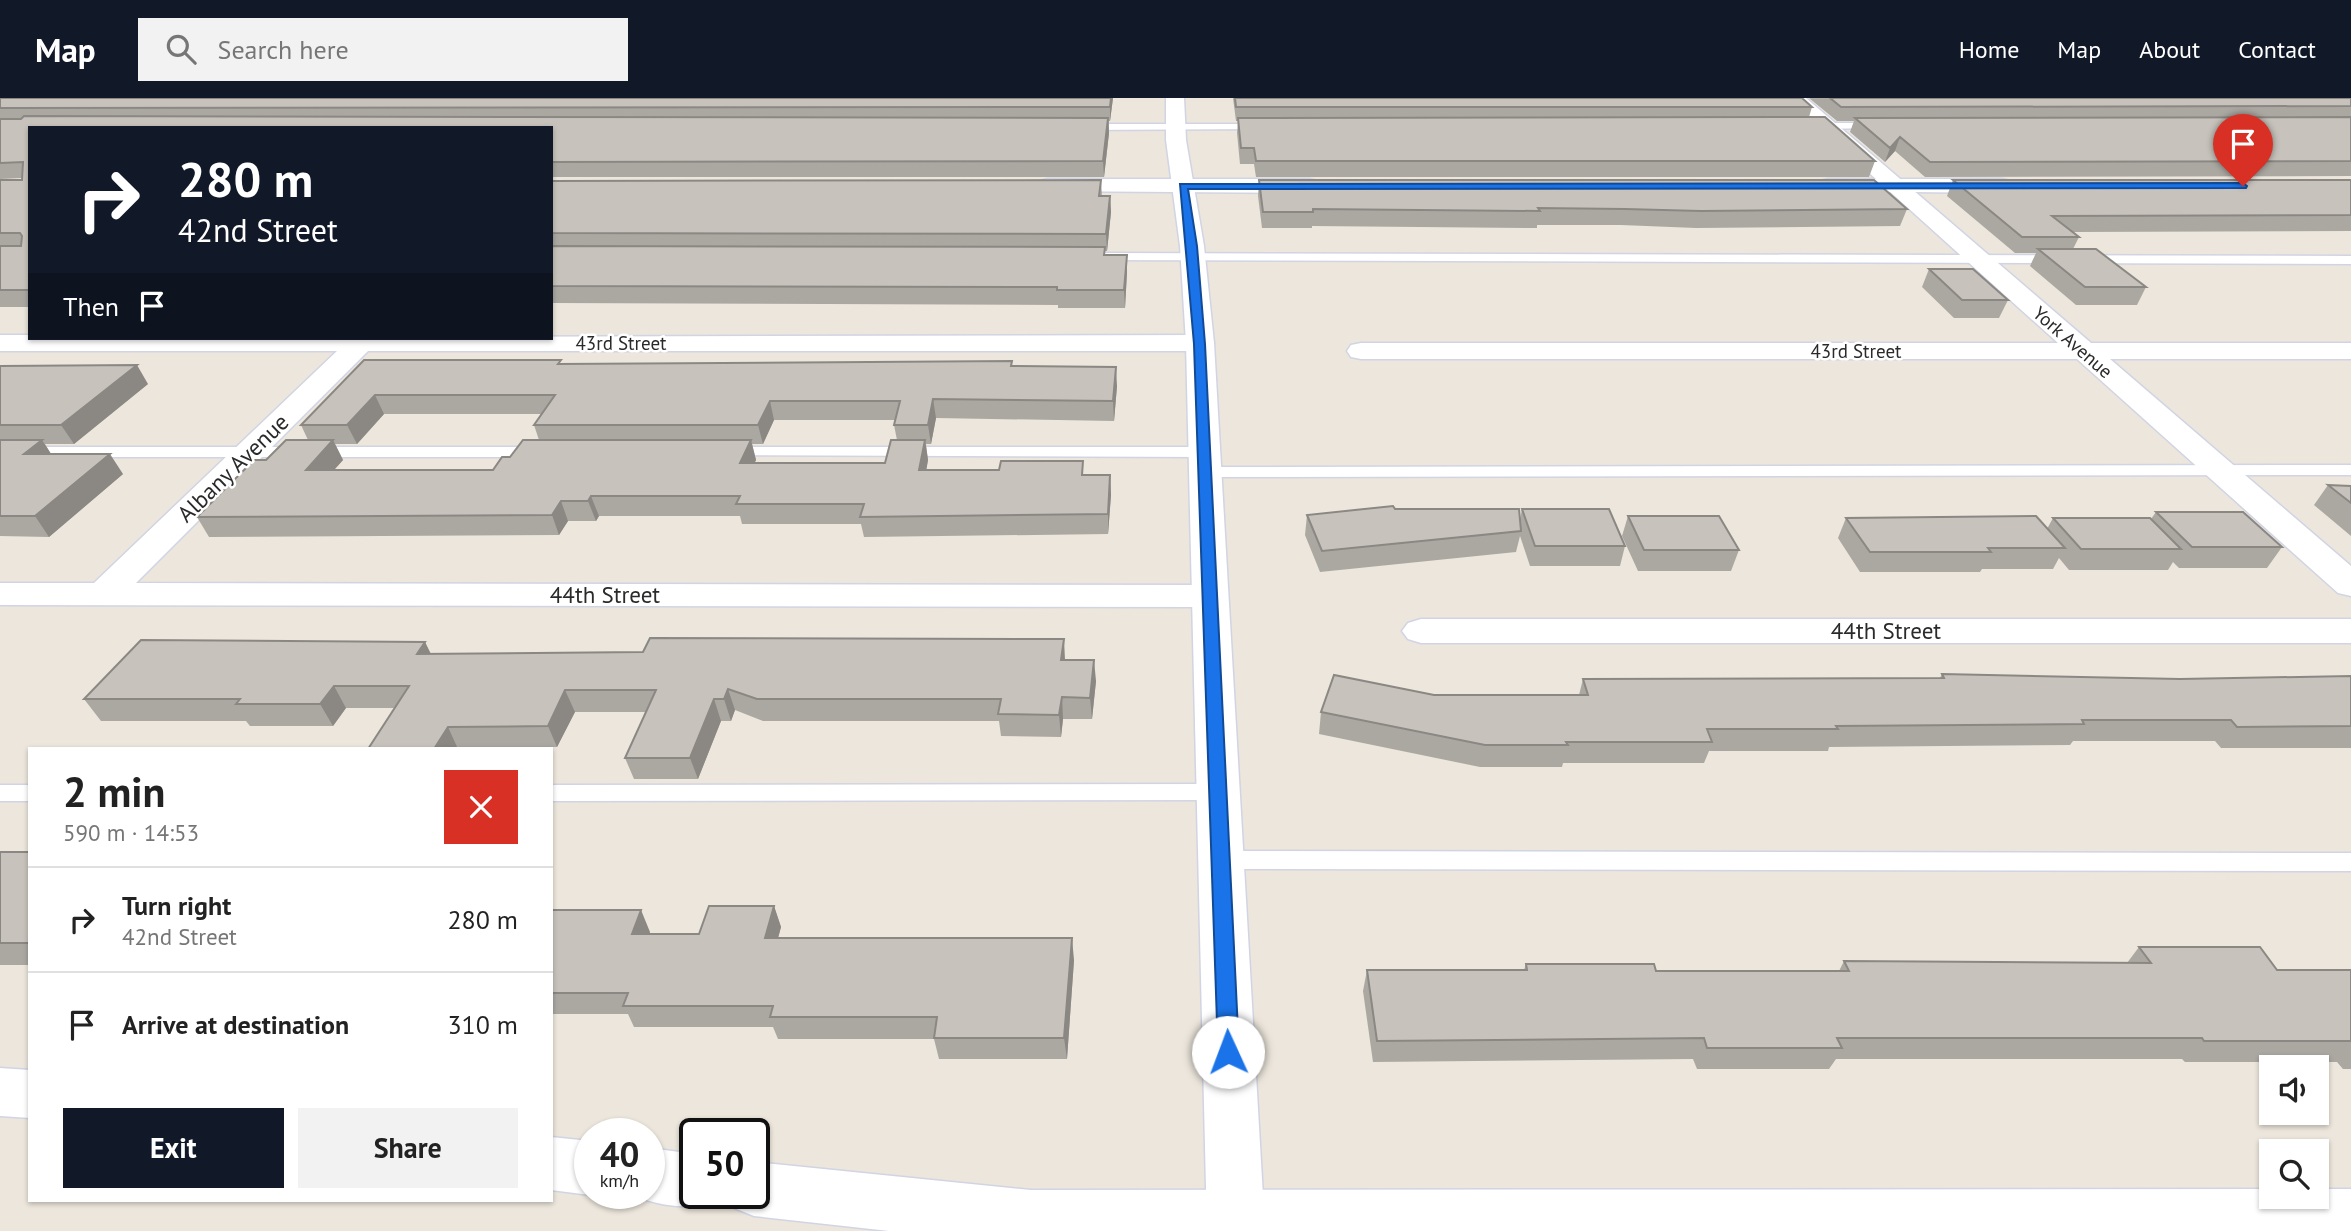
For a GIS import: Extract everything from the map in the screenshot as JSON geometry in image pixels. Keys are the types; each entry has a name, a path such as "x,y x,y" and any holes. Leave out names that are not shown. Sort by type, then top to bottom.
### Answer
{"street":[{"name":"York Avenue","path":"1795,98 2351,585"},
{"path":"1175,112 1193,257 1200,344 1236,1224"},
{"path":"1021,187 1337,186"},
{"path":"1813,186 2030,186"},
{"name":"43rd Street","path":"0,343 1200,344"},
{"name":"Albany Avenue","path":"104,594 361,343"},
{"name":"43rd Street","path":"1361,351 2351,351"},
{"name":"44th Street","path":"0,594 1209,596"},
{"name":"44th Street","path":"1421,631 2351,631"},
{"path":"0,1092 28,1094"},
{"path":"553,1163 574,1166"},
{"path":"770,1191 1031,1218 1236,1224 2351,1217"}],"lane":[{"path":"1075,127 1175,112 1267,127"},
{"path":"1796,126 1885,126"},
{"path":"1095,257 2351,260"},
{"path":"0,452 554,452"},
{"path":"719,452 1204,462 2351,470"},
{"path":"553,793 1218,792"},
{"path":"0,793 28,793"},
{"path":"1221,860 2351,862"}],"building":[{"path":"0,98 1111,98 1110,107 0,108"},
{"path":"1235,98 1802,98 1812,107 1236,107"},
{"path":"1830,98 2351,98 2351,106 1841,107"},
{"path":"24,116 1108,118 1103,161 553,162 553,126 28,126 28,290 0,290 0,246 21,246 22,236 20,233 0,233 0,180 22,180 23,162 0,163 0,119 21,119"},
{"path":"1825,117 1875,161 1256,161 1254,148 1241,148 1238,118"},
{"path":"2351,117 2351,161 1930,162 1900,137 1890,148 1855,118"},
{"path":"1101,180 1099,196 1110,196 1106,234 553,233 553,181"},
{"path":"1259,180 1874,180 1907,209 1313,209 1313,212 1263,212"},
{"path":"1953,180 2351,180 2351,215 2052,216 2079,237 2022,237"},
{"path":"553,246 1105,247 1104,255 1127,255 1124,290 1057,290 1057,287 553,286"},
{"path":"2038,249 2096,249 2146,287 2085,287"},
{"path":"1929,269 1973,269 2008,300 1962,300"},
{"path":"364,360 561,360 558,364 1012,361 1011,366 1116,367 1113,401 933,399 928,425 894,425 900,401 770,401 758,425 534,425 555,395 375,395 347,425 301,425"},
{"path":"137,365 61,425 0,425 0,366"},
{"path":"0,440 42,440 24,454 110,454 35,516 0,516"},
{"path":"286,440 333,440 306,470 493,470 502,457 510,457 523,440 751,440 740,463 885,463 891,440 925,440 919,470 999,470 1001,461 1083,461 1082,475 1110,475 1108,514 860,517 864,504 736,504 740,496 591,496 588,501 561,501 552,515 197,517 254,460 266,460"},
{"path":"2328,485 2351,486 2351,503"},
{"path":"1393,506 1395,509 1519,509 1521,531 1322,551 1307,515"},
{"path":"1522,509 1609,509 1625,546 1535,546"},
{"path":"2156,512 2243,512 2282,547 2192,547"},
{"path":"1628,516 1719,516 1739,550 1644,550"},
{"path":"2036,516 2065,548 1988,548 1991,552 1870,552 1846,518"},
{"path":"2053,518 2150,518 2181,549 2081,549"},
{"path":"650,638 1064,639 1061,660 1094,660 1090,698 1062,697 1059,715 998,714 1001,699 757,699 728,689 724,699 714,699 690,758 625,758 656,690 565,690 548,726 448,727 435,747 369,747 409,686 334,686 320,704 236,704 240,699 84,699 141,640 425,642 417,654 643,652"},
{"path":"1942,674 2180,679 2351,676 2351,726 2237,727 2231,720 2082,720 2084,724 1707,729 1712,742 1485,745 1321,712 1334,675 1434,695 1588,695 1583,679 1944,678"},
{"path":"0,852 28,852 28,943 0,943"},
{"path":"709,906 774,906 765,938 1072,938 1064,1038 934,1038 937,1017 770,1017 773,1006 623,1006 628,993 553,993 553,910 641,910 632,934 699,934"},
{"path":"2139,947 2260,947 2277,970 2351,970 2351,1041 2204,1041 2202,1038 1837,1038 1842,1048 1707,1048 1704,1038 1377,1041 1367,970 1527,970 1526,964 1654,964 1656,971 1849,971 1844,961 2151,963"}],"route":[{"path":"1228,1052 1200,344 1192,246 1183,186 2243,186"}]}
